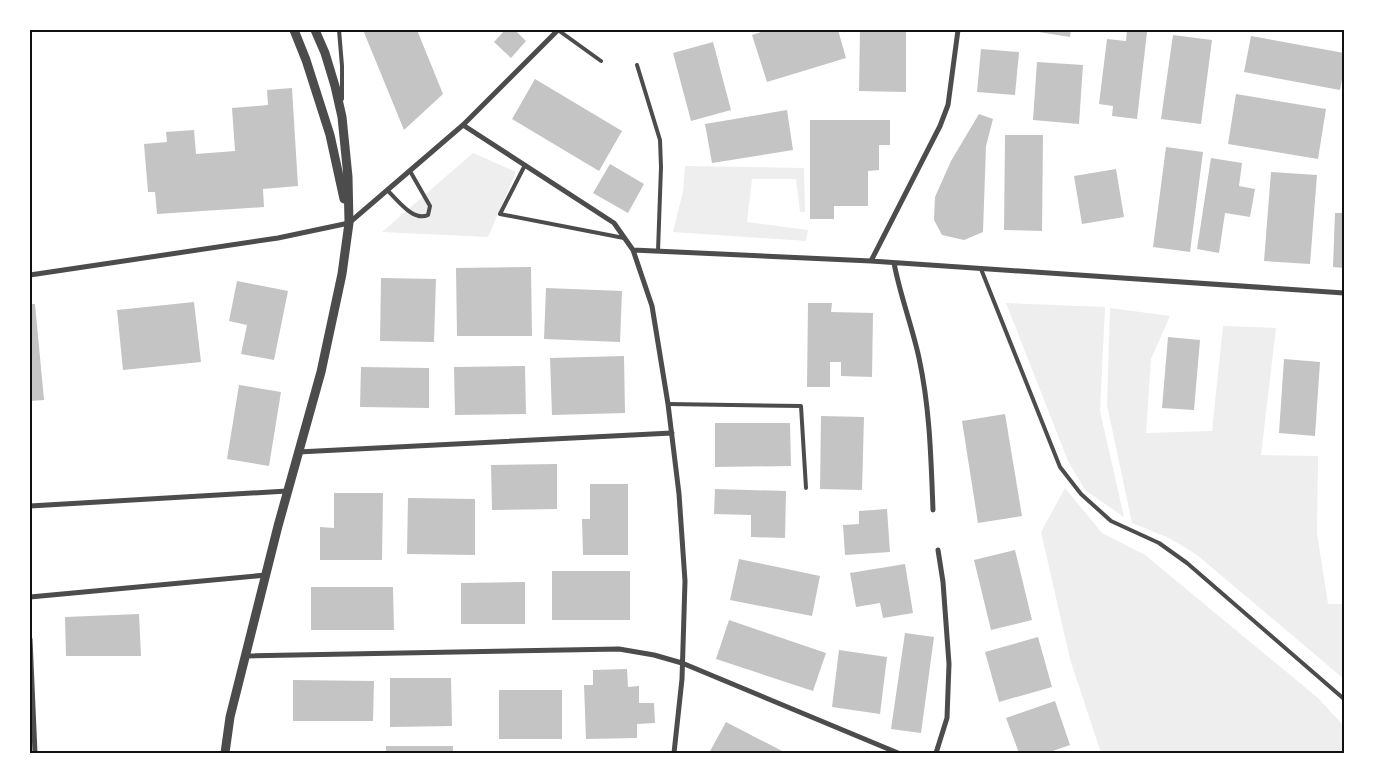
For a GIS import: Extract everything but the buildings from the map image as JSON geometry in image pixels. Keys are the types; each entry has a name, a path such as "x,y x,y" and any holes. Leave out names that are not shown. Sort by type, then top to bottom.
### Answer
{"street":[{"path":"294,30 306,60 330,135 349,223"},
{"path":"225,753 230,717 287,492 321,372 342,274 349,223 348,177 342,117 325,53 315,30"},
{"path":"30,275 278,238 349,223 464,125 558,30"},
{"path":"871,261 940,126 948,105 958,30"},
{"path":"464,125 614,223 633,250 652,306 672,432 679,494 685,581 682,663 674,753"},
{"path":"633,250 871,261 1344,293"},
{"path":"894,263 898,286 911,323 926,398 931,448 933,510"},
{"path":"298,452 672,432"},
{"path":"30,506 287,492"},
{"path":"936,753 947,718 949,664 943,582 938,550"},
{"path":"30,597 266,575"},
{"path":"30,639 35,753"},
{"path":"246,656 619,649 654,655 682,663 898,753"}],"lane":[{"path":"339,30 342,66 342,117"},
{"path":"558,30 601,61"},
{"path":"637,65 660,140 658,251"},
{"path":"525,165 500,214 625,238"},
{"path":"387,190 414,215 422,218 428,215 430,206 410,170"},
{"path":"981,269 1060,467 1081,494 1110,521 1159,543 1187,563 1344,699"},
{"path":"668,404 801,406 806,488"}],"shaded area":[{"path":"473,153 516,172 488,237 382,232"},
{"path":"685,166 804,168 805,212 800,212 796,179 752,179 747,222 808,230 806,241 673,232 683,191"},
{"path":"1006,303 1105,307 1100,411 1124,517 1085,490 1068,461"},
{"path":"1110,308 1170,316 1151,359 1146,433 1212,431 1223,326 1276,328 1261,455 1318,456 1317,533 1328,604 1344,604 1344,679 1197,555 1169,538 1132,523 1107,405"},
{"path":"1065,488 1102,533 1145,555 1318,698 1344,726 1344,753 1101,753 1070,659 1041,532"}]}
